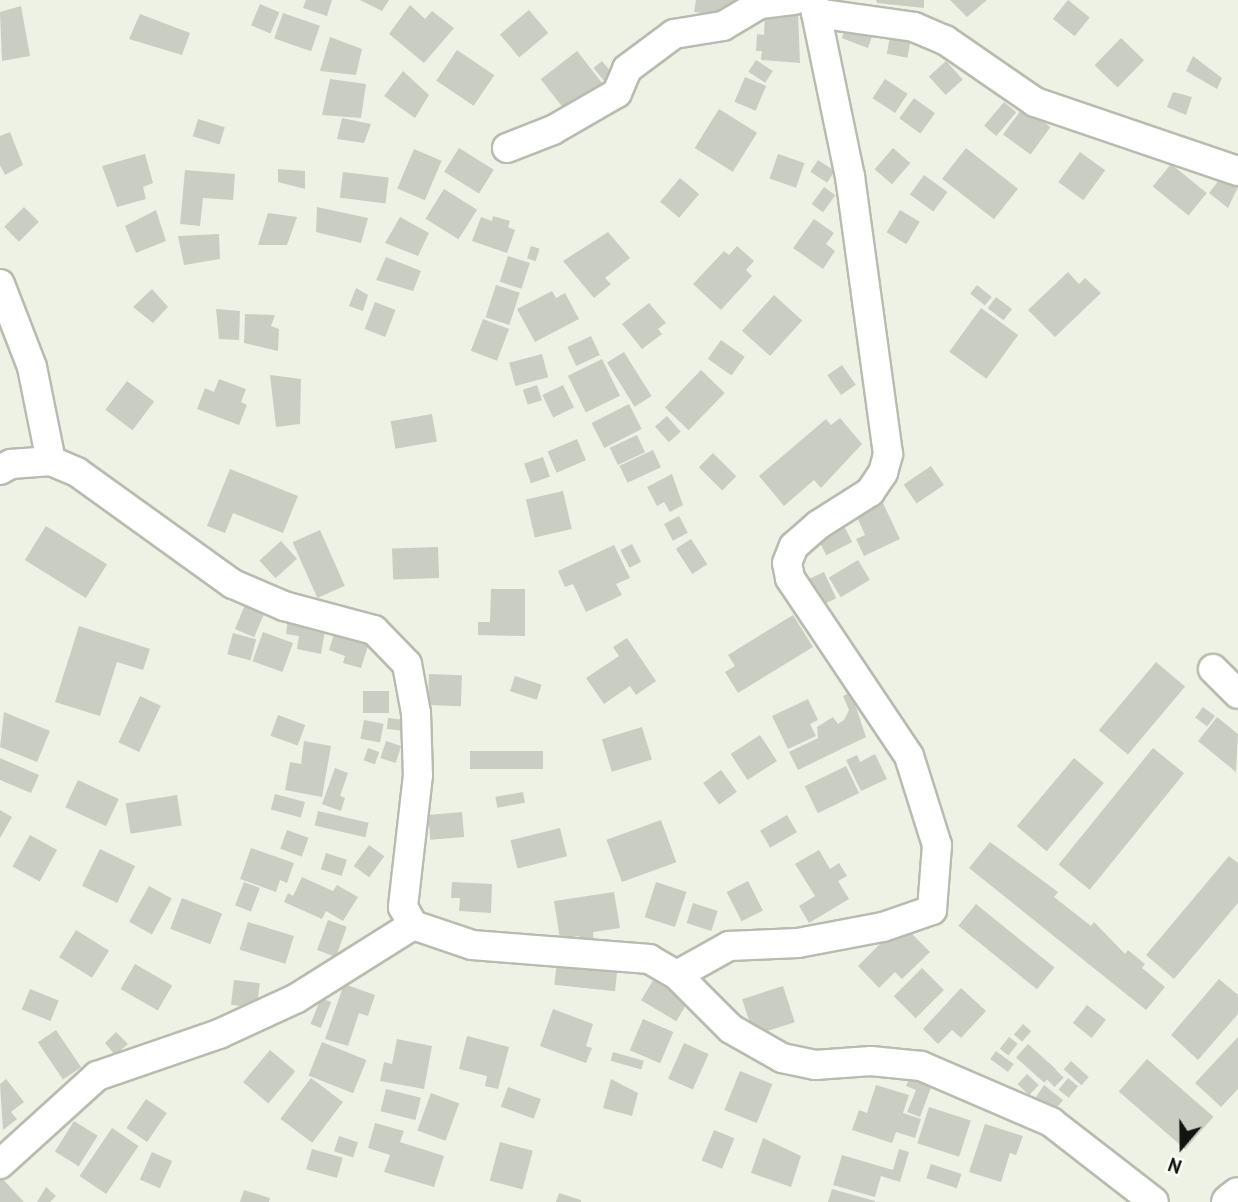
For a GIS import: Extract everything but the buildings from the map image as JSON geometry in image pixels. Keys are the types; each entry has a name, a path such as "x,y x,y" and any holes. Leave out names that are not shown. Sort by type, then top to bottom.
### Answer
{"main road":[{"path":"1229,1202 1238,1195"}],"street":[{"path":"507,148 553,130 617,93 627,69 674,34 723,26 760,4 808,4 914,27 957,47 1035,102 1238,171"},
{"path":"677,975 729,946 798,943 883,928 932,910 937,845 909,756 790,578 787,563 794,546 818,525 870,492 883,473 888,454 850,177 808,4"},
{"path":"0,284 32,367 51,461"},
{"path":"0,470 11,464 51,461 77,472 233,584 284,606 374,630 407,664 416,713 418,775 403,907 413,925 472,945 649,959 677,975 731,1029 782,1058 815,1065 871,1061 921,1066 1051,1122 1154,1202"},
{"path":"1213,669 1238,694"},
{"path":"0,1164 97,1076 219,1034 297,998 413,925"}]}
